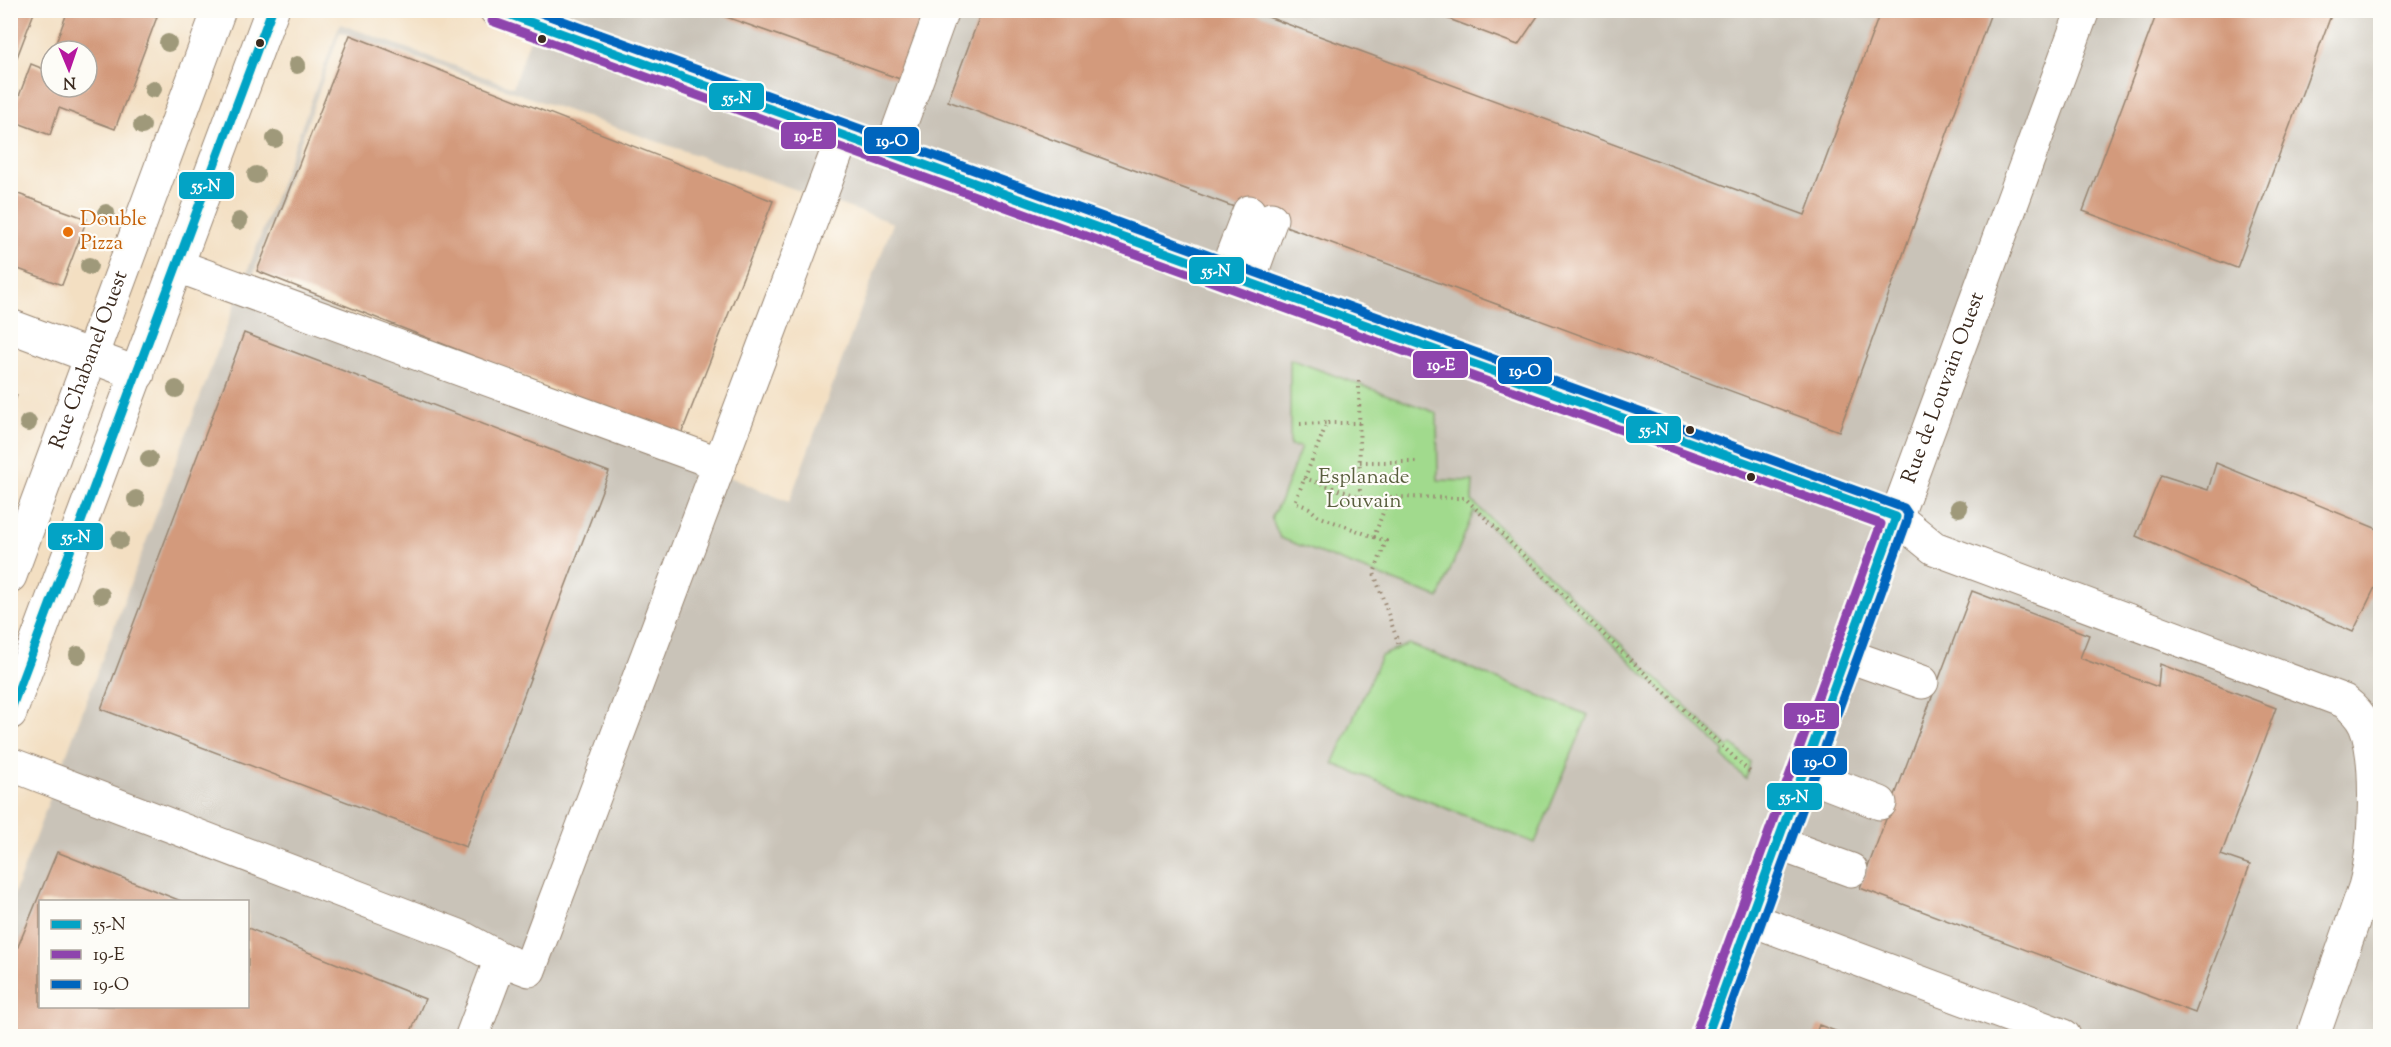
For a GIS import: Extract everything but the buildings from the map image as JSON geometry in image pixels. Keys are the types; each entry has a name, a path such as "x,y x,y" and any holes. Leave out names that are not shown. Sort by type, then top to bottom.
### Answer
{"street":[{"name":"Rue Chabanel Ouest","path":"10,576 219,10"},
{"path":"10,713 272,10"},
{"path":"496,10 1896,517 1934,548 2344,701 2360,716 2370,738 2374,763 2372,858 2365,887 2315,1030"},
{"path":"890,153 942,10"},
{"name":"Rue de Louvain Ouest","path":"1707,1036 2084,10"},
{"path":"10,764 459,936 501,959 529,970 843,136"},
{"path":"1236,278 1260,215"},
{"path":"178,266 720,464"},
{"path":"10,326 138,374"},
{"path":"1846,655 1922,682"},
{"path":"1802,773 1880,803"},
{"path":"1777,843 1851,870"},
{"path":"1750,920 2064,1036"},
{"path":"472,1036 501,959"}],"path":[{"path":"1359,381 1360,497"},
{"path":"1326,423 1295,502 1309,508 1318,516 1386,541 1374,573 1400,648"},
{"path":"1300,424 1360,423"},
{"path":"1360,462 1417,462"},
{"path":"1305,478 1385,507"},
{"path":"1374,537 1389,497 1465,498 1605,636 1751,773"}],"shaded area":[{"path":"540,10 2380,11 2380,1036 11,1036 10,905 340,24 513,87","holes":["340,32 893,223 789,502 253,276"]}],"green space":[{"name":"Esplanade Louvain","path":"1290,359 1437,413 1438,480 1473,481 1472,501 1728,747 1732,744 1750,762 1746,779 1722,756 1725,752 1474,511 1439,598 1280,538 1271,517 1281,500 1301,447 1290,446"},
{"path":"1409,644 1588,715 1535,843 1333,764 1381,656"}],"transit line":[{"name":"55-N","path":"10,712 272,10"},
{"name":"55-N","path":"497,10 1896,517 1707,1036"},
{"name":"19-O","path":"533,10 1904,508 1908,514 1907,521 1720,1036"},
{"name":"19-E","path":"492,21 1881,524 1696,1032"}],"place":[{"name":"Double Pizza","path":"68,232"}]}
